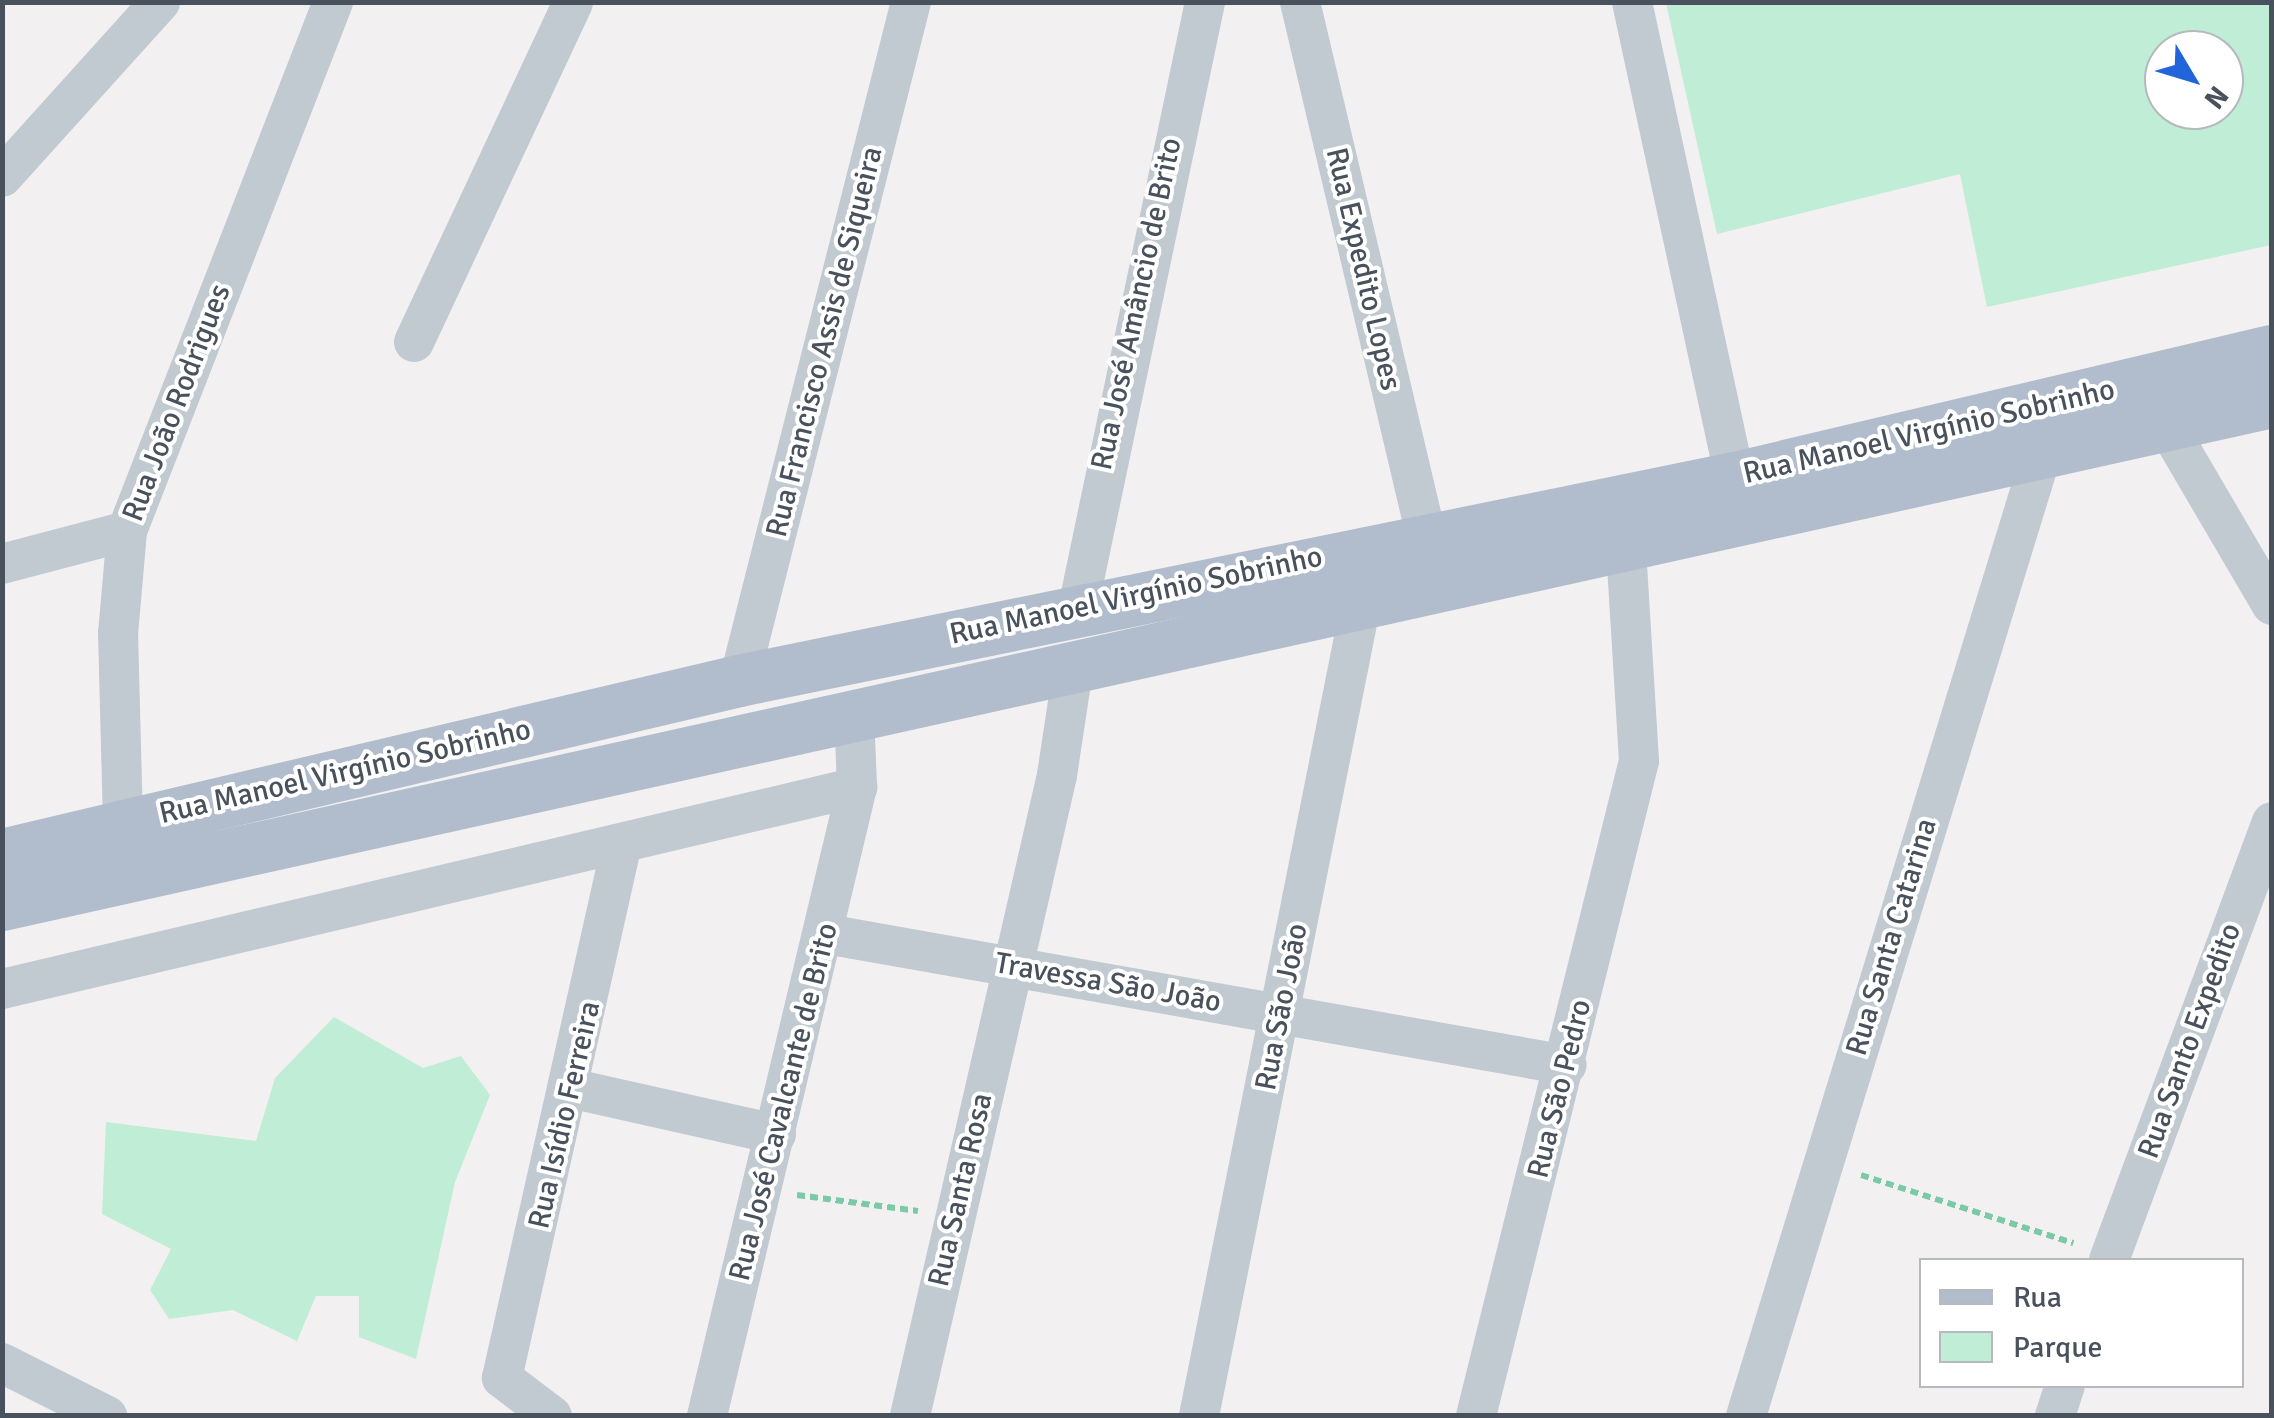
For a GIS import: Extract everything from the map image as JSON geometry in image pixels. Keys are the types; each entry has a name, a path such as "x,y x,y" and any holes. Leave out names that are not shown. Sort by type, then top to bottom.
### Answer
{"main road":[{"name":"Rua Manoel Virgínio Sobrinho","path":"2,855 124,823 739,681 1426,536 1735,478 2272,351"},
{"name":"Rua Manoel Virgínio Sobrinho","path":"2,905 1362,598 1626,552 2040,460 2272,402"}],"street":[{"path":"2,178 160,2"},
{"name":"Rua João Rodrigues","path":"124,823 118,634 127,531 333,2"},
{"path":"414,342 574,2"},
{"name":"Rua Francisco Assis de Siqueira","path":"739,681 911,2"},
{"name":"Rua José Amâncio de Brito","path":"1078,608 1205,2"},
{"name":"Rua Expedito Lopes","path":"1300,2 1426,536"},
{"path":"1632,2 1735,478"},
{"path":"2168,428 2272,605"},
{"name":"Rua Santa Catarina","path":"1746,1416 2040,460"},
{"path":"2,564 127,531"},
{"name":"Rua São Pedro","path":"1476,1416 1639,760 1626,552"},
{"name":"Rua São João","path":"1200,1416 1362,598"},
{"name":"Rua Santa Rosa","path":"910,1416 1014,966 1074,663"},
{"name":"Rua José Cavalcante de Brito","path":"707,1416 826,934 857,787 854,711"},
{"path":"2,988 857,787"},
{"name":"Rua Santo Expedito","path":"2110,1258 2272,822"},
{"name":"Rua Isídio Ferreira","path":"552,1416 503,1385 574,1088 622,843"},
{"name":"Travessa São João","path":"826,934 1566,1065"},
{"path":"574,1088 776,1134"},
{"path":"2,1363 107,1416"},
{"path":"2055,1416 2064,1388"}],"path":[{"path":"1822,1163 2110,1258"},
{"path":"763,1190 954,1216"}],"green space":[{"path":"1666,3 2271,3 2271,245 1987,307 1960,174 1717,234"},
{"path":"334,1017 423,1068 461,1056 490,1095 455,1182 416,1359 359,1337 359,1296 316,1296 297,1341 233,1310 169,1319 150,1290 171,1249 102,1214 106,1122 256,1141 275,1078"}]}
